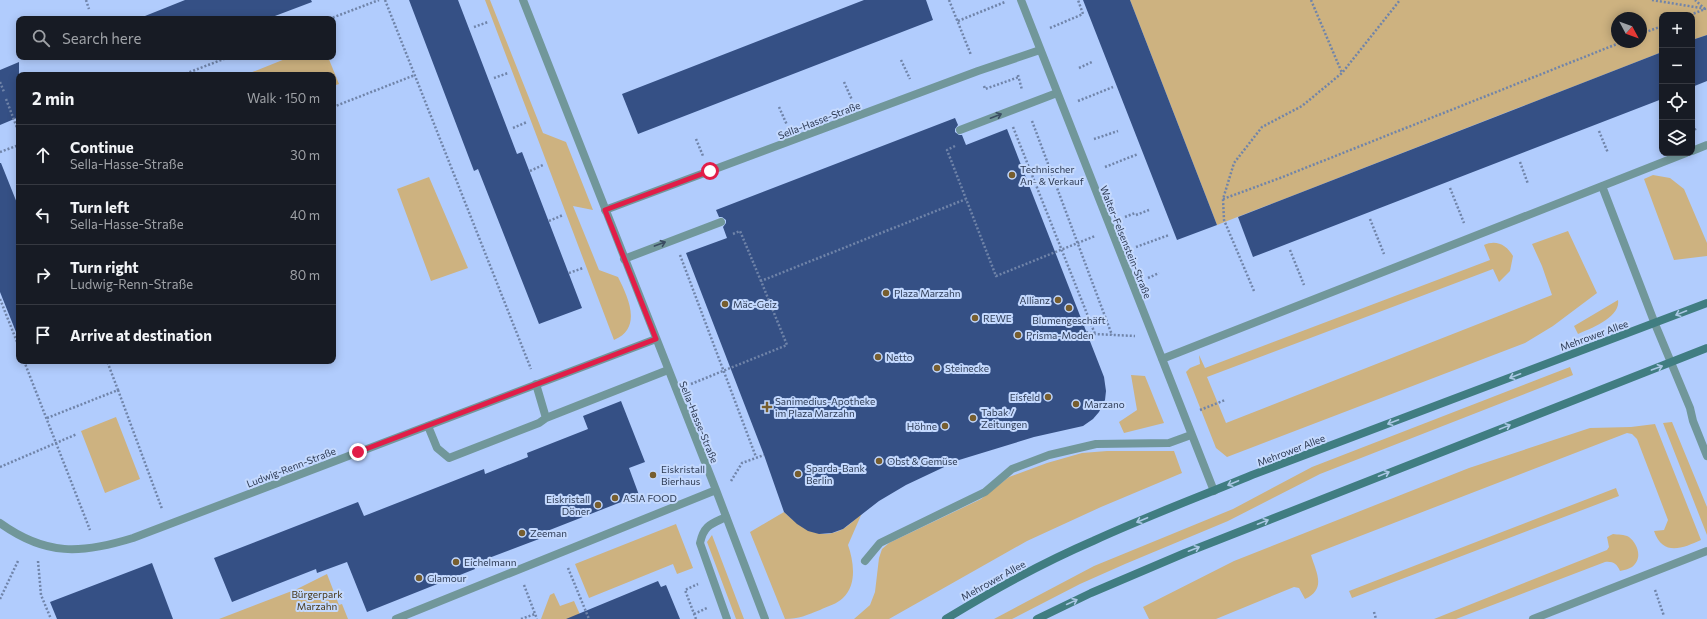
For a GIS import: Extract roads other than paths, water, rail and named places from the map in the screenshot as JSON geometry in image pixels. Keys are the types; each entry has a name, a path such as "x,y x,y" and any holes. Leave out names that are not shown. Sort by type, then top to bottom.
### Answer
{"main road":[{"name":"Mehrower Allee","path":"946,619 1040,566 1170,508 1252,475 1655,324 1707,303"},
{"path":"1037,619 1090,593 1185,553 1707,348"}],"street":[{"name":"Sella-Hasse-Straße","path":"523,0 716,490 765,619"},
{"name":"Walter-Felsenstein-Straße","path":"1021,0 1062,108 1214,491"},
{"name":"Sella-Hasse-Straße","path":"605,210 978,71 1040,50"},
{"path":"960,130 1057,93"},
{"path":"1695,150 1707,145"},
{"path":"1162,359 1678,156"},
{"path":"1602,186 1655,324 1688,402 1693,421 1707,456"},
{"path":"624,259 721,222"},
{"name":"Ludwig-Renn-Straße","path":"0,523 13,532 46,547 69,550 92,549 134,538 656,339"},
{"path":"428,426 437,448 449,458 668,370"},
{"path":"536,384 546,418"},
{"path":"866,561 880,543 985,492 1012,469 1050,455 1096,444 1169,443 1191,435"},
{"path":"396,619 716,490"},
{"path":"726,517 708,525 702,535 700,543 727,619"},
{"path":"1533,619 1707,551"}],"place":[{"name":"Technischer An- & Verkauf","path":"1012,175"},
{"name":"Plaza Marzahn","path":"886,293"},
{"name":"Allianz","path":"1058,300"},
{"name":"Mäc-Geiz","path":"725,304"},
{"name":"Blumengeschäft","path":"1069,308"},
{"name":"REWE","path":"975,318"},
{"name":"Prisma-Moden","path":"1018,335"},
{"name":"Netto","path":"878,357"},
{"name":"Steinecke","path":"937,368"},
{"name":"Eisfeld","path":"1048,397"},
{"name":"Marzano","path":"1076,404"},
{"name":"Sanimedius-Apotheke im Plaza Marzahn","path":"767,407"},
{"name":"Tabak / Zeitungen","path":"973,418"},
{"name":"Höhne","path":"945,426"},
{"name":"Obst & Gemüse","path":"879,461"},
{"name":"Sparda-Bank Berlin","path":"798,474"},
{"name":"Eiskristall Bierhaus","path":"653,475"},
{"name":"ASIA FOOD","path":"615,498"},
{"name":"Eiskristall Döner","path":"598,505"},
{"name":"Zeeman","path":"522,533"},
{"name":"Eichelmann","path":"456,562"},
{"name":"Glamour","path":"419,578"}],"park label":[{"name":"Bürgerpark Marzahn","path":"317,600"}]}
